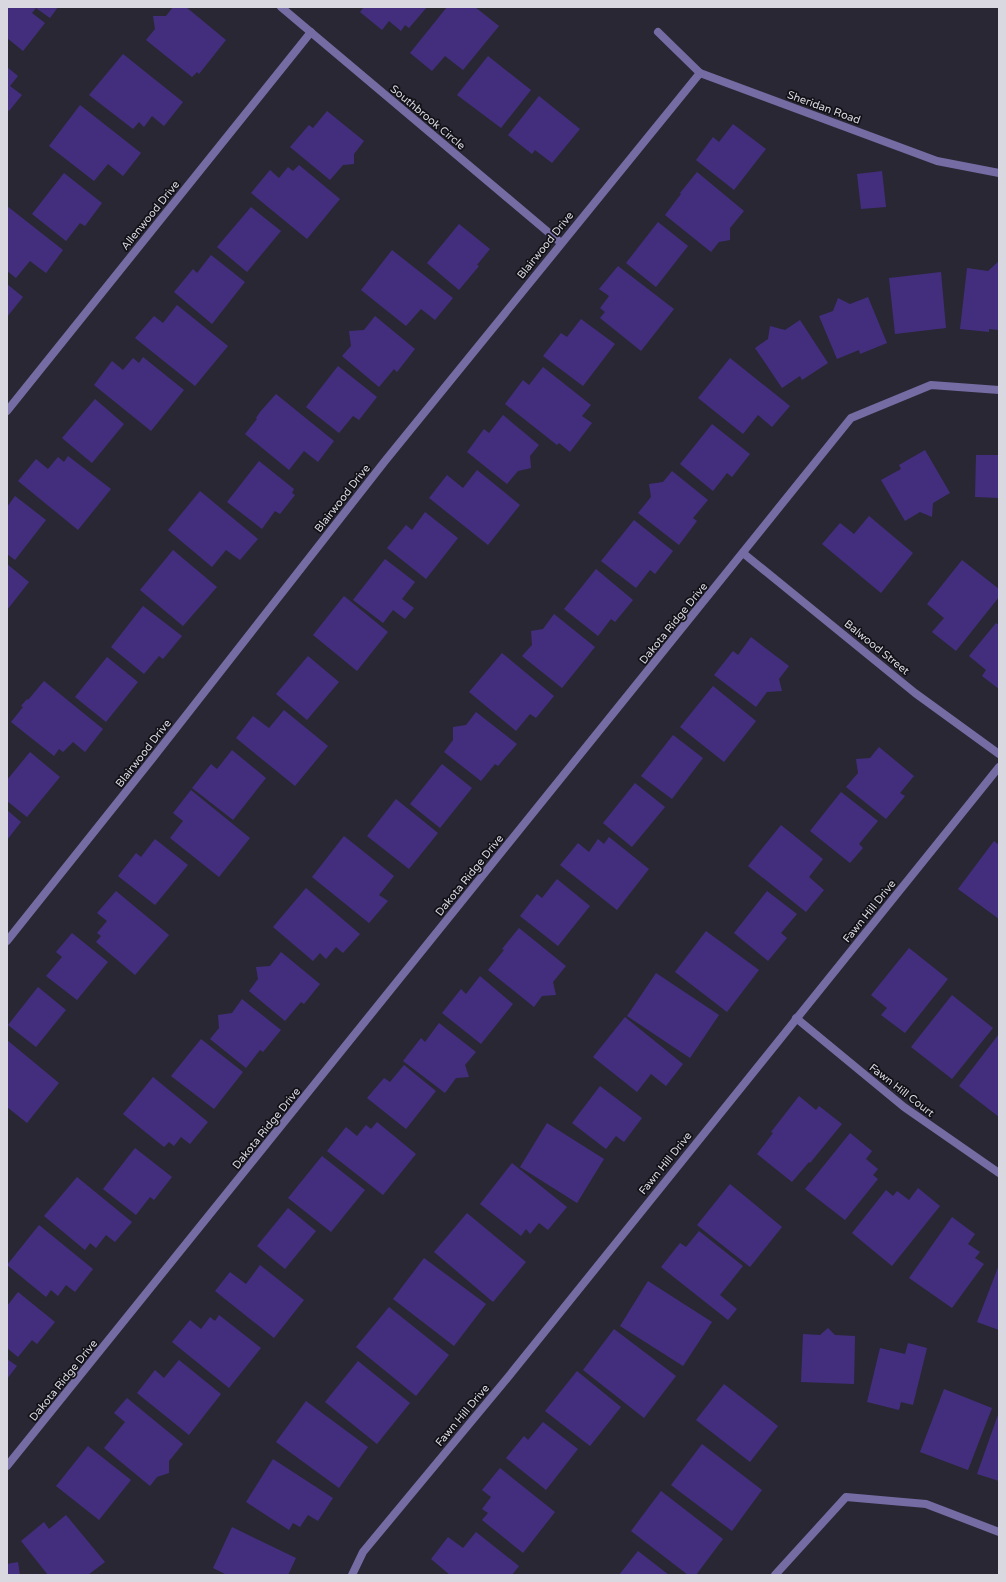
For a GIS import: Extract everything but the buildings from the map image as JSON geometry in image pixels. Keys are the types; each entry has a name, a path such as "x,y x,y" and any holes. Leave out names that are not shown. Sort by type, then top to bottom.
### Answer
{"street":[{"name":"Southbrook Circle","path":"281,7 561,243"},
{"name":"Allenwood Drive","path":"7,412 311,32"},
{"name":"Sheridan Road","path":"658,32 700,73 937,161 999,173"},
{"name":"Blairwood Drive","path":"7,940 147,765 390,455 700,73"},
{"name":"Dakota Ridge Drive","path":"7,1466 851,418 931,385 999,390"},
{"name":"Balwood Street","path":"743,553 915,693 999,754"},
{"name":"Fawn Hill Drive","path":"352,1575 363,1552 509,1376 999,767"},
{"name":"Fawn Hill Court","path":"796,1018 904,1107 999,1173"},
{"path":"775,1575 846,1497 926,1504 999,1532"}]}
